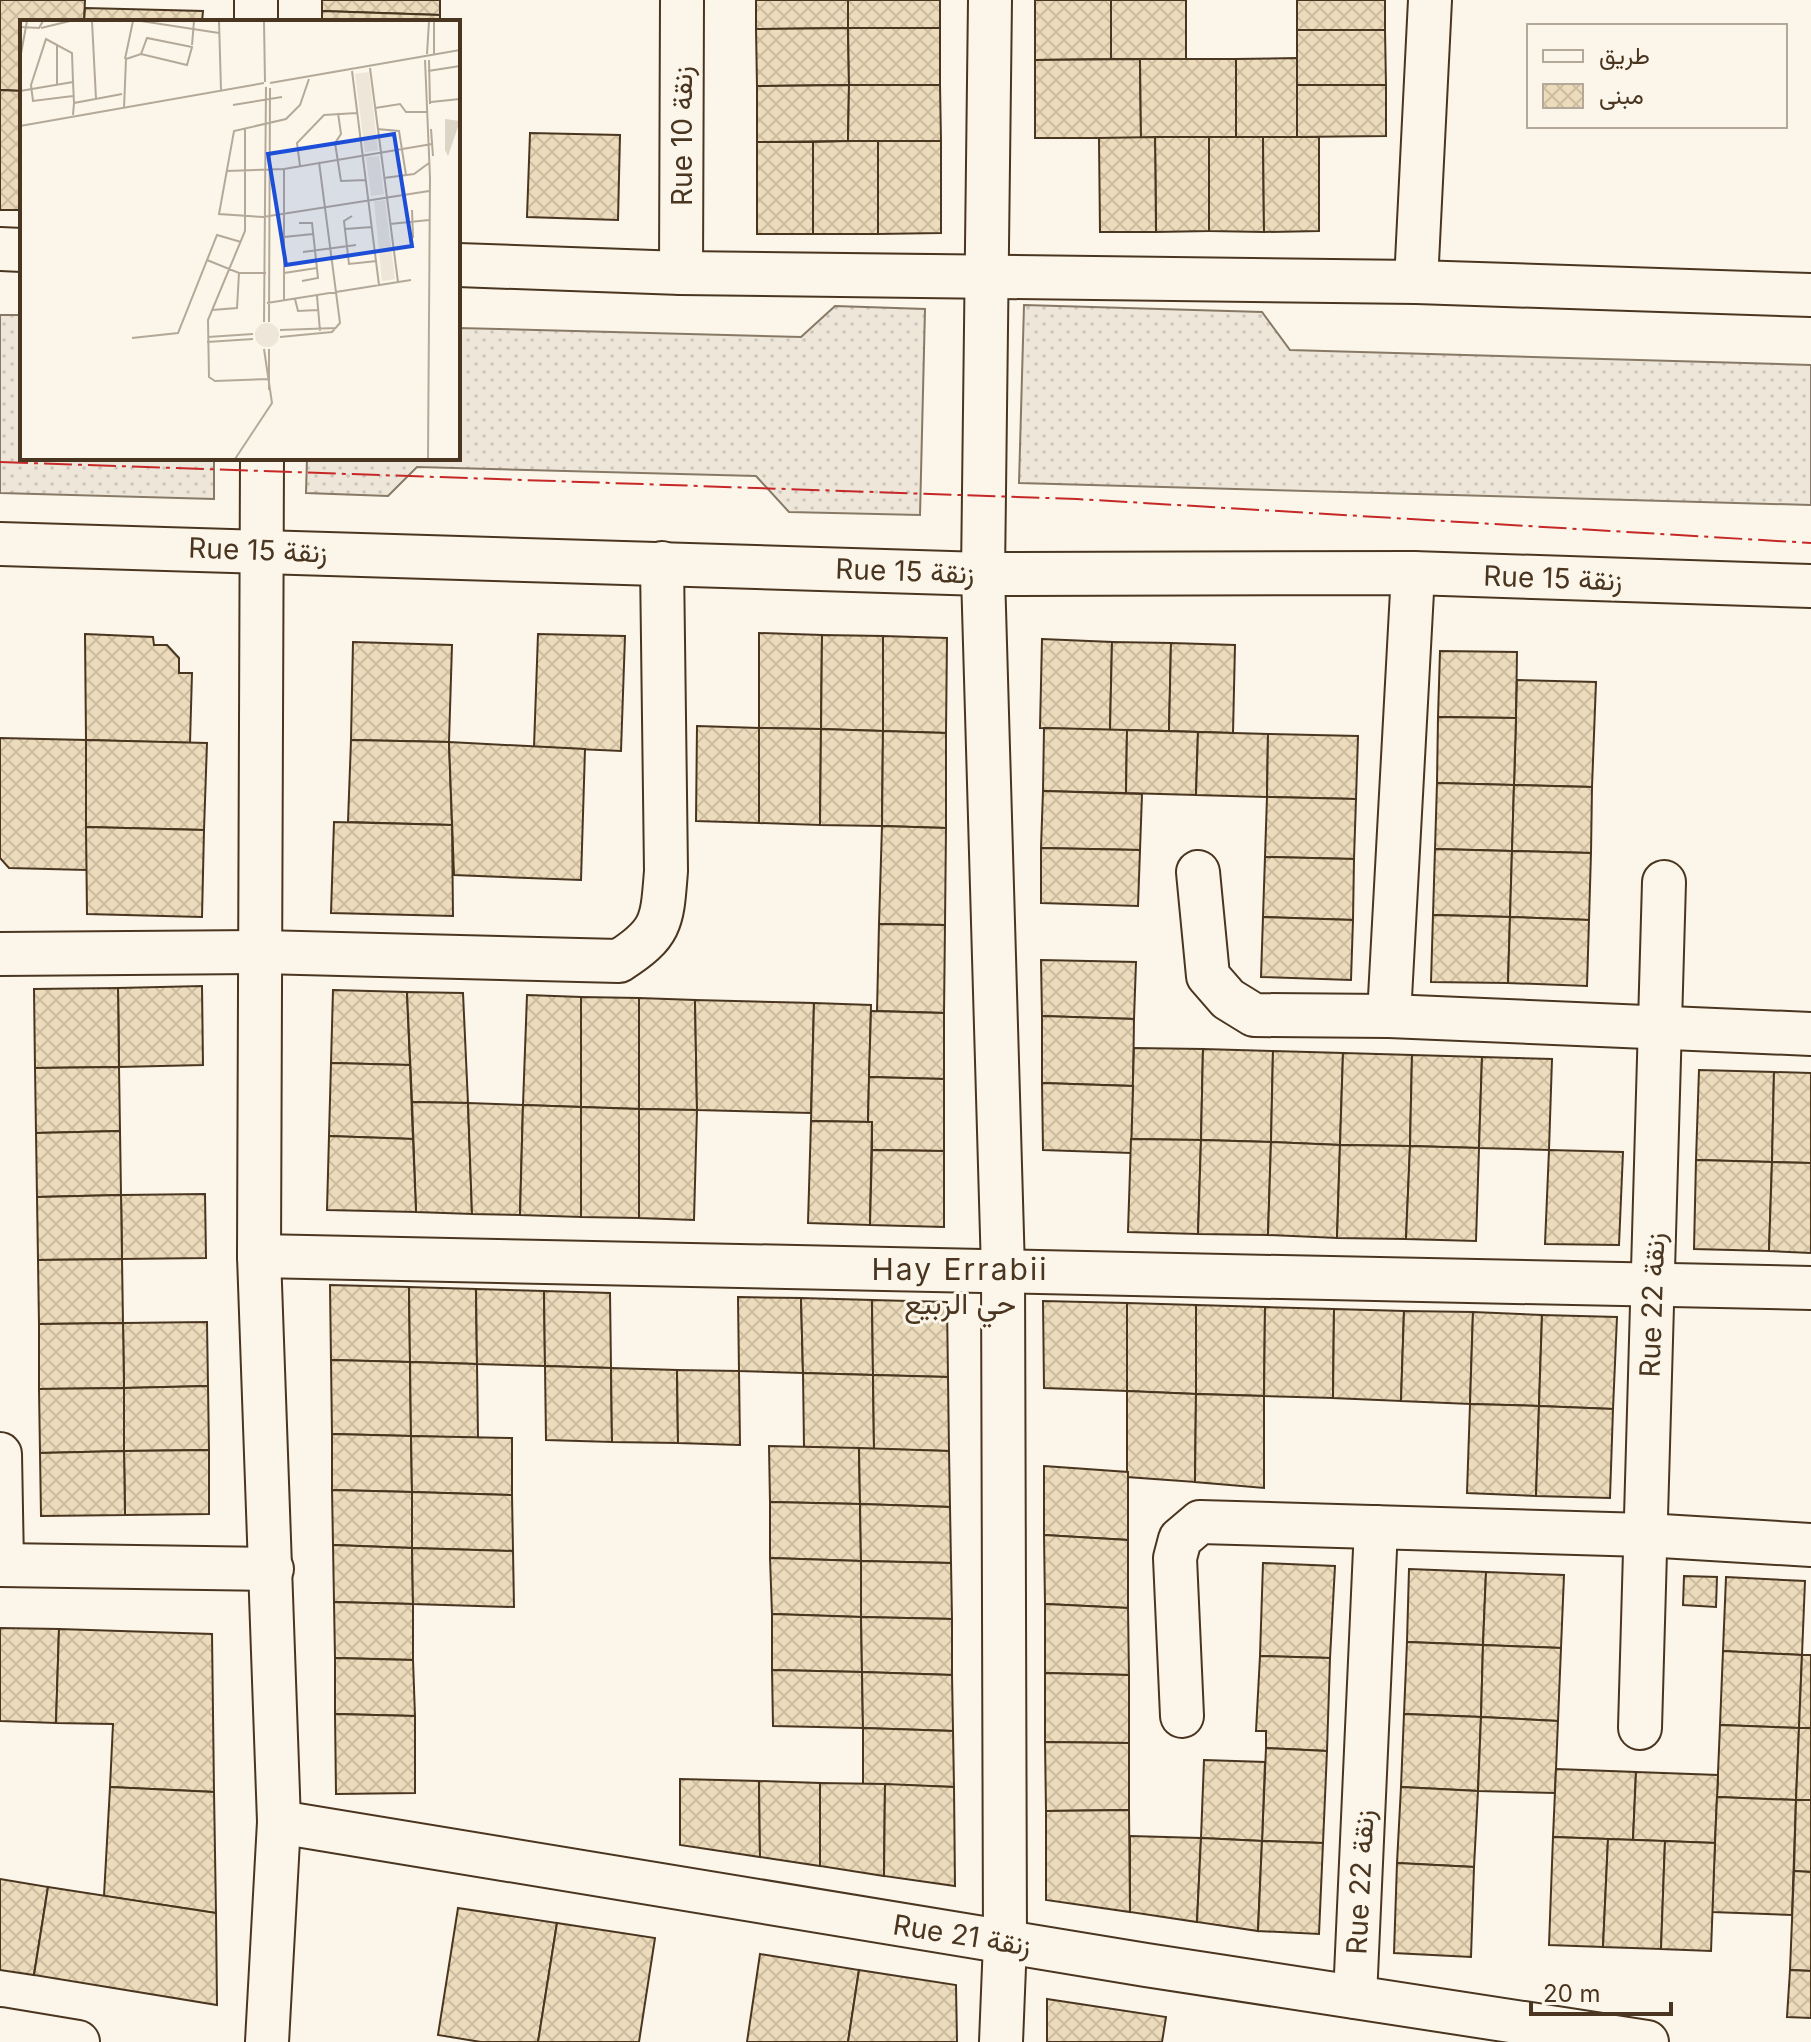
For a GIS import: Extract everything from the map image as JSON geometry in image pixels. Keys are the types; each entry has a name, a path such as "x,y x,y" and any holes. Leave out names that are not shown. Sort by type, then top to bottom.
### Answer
{"street":[{"name":"Rue 10 زنقة","path":"681,273 682,0"},
{"path":"990,0 983,574 1003,1270 1005,1942 1001,2042"},
{"path":"1416,282 1430,0"},
{"path":"0,249 20,250"},
{"path":"460,265 681,273 986,274 1416,282 1811,295"},
{"path":"262,460 259,1256 279,1822 267,2042"},
{"name":"Rue 15 زنقة","path":"0,544 983,574 1413,573 1811,586"},
{"path":"0,954 261,952 619,961 648,943 663,914 666,871 662,563"},
{"path":"1389,1016 1413,573"},
{"path":"1198,872 1208,976 1228,999 1254,1015 1389,1016 1811,1034"},
{"name":"Rue 22 زنقة","path":"1640,1728 1664,882"},
{"path":"259,1256 1811,1288"},
{"path":"0,1454 1,1565 272,1569"},
{"path":"1182,1716 1175,1558 1180,1539 1190,1527 1200,1522 1645,1535 1811,1545"},
{"name":"Rue 22 زنقة","path":"1355,1997 1376,1527"},
{"name":"Rue 21 زنقة","path":"279,1822 1005,1942 1647,2042"},
{"path":"0,2029 78,2042"}],"shaded area":[{"path":"1024,305 1262,312 1290,350 1811,365 1811,505 1019,483"},
{"path":"835,306 925,309 920,515 789,512 756,476 417,467 388,496 306,493 307,460 460,460 460,328 801,337"},
{"path":"0,315 20,315 20,460 214,460 214,499 0,493"}],"building":[{"path":"0,0 85,0 84,20 20,20 20,91 0,90"},
{"path":"322,0 440,0 440,15 322,11"},
{"path":"756,0 848,0 848,28 756,29"},
{"path":"848,0 940,0 940,28 848,28"},
{"path":"1035,0 1111,0 1111,59 1035,60"},
{"path":"1111,0 1186,0 1186,59 1111,59"},
{"path":"1297,0 1385,0 1385,30 1297,30"},
{"path":"85,8 203,11 202,20 84,20"},
{"path":"322,11 440,15 440,20 322,20"},
{"path":"848,28 849,85 757,86 756,29"},
{"path":"848,28 940,28 940,85 849,85"},
{"path":"1297,30 1385,30 1386,85 1297,85"},
{"path":"1297,58 1297,137 1236,137 1236,59"},
{"path":"1140,59 1141,138 1035,138 1035,60"},
{"path":"1140,59 1236,59 1236,137 1141,138"},
{"path":"849,85 848,141 757,142 757,86"},
{"path":"849,85 940,85 941,141 848,141"},
{"path":"1297,85 1386,85 1386,136 1297,137"},
{"path":"0,90 20,91 20,210 0,210"},
{"path":"530,133 620,135 618,220 527,217"},
{"path":"1155,137 1209,137 1209,231 1156,232"},
{"path":"1155,137 1156,232 1100,232 1099,138"},
{"path":"1209,137 1263,137 1264,232 1209,231"},
{"path":"1263,137 1319,137 1319,231 1264,232"},
{"path":"878,141 878,234 813,234 813,142"},
{"path":"878,141 941,141 941,233 878,234"},
{"path":"757,142 813,142 813,234 757,234"},
{"path":"759,633 822,635 821,729 759,728"},
{"path":"85,634 153,637 154,645 167,645 179,658 179,673 192,673 190,743 86,740"},
{"path":"538,634 625,636 621,751 534,747"},
{"path":"822,635 883,636 883,731 821,729"},
{"path":"883,636 947,638 946,733 883,731"},
{"path":"1042,639 1112,642 1110,730 1040,728"},
{"path":"353,642 452,645 449,742 351,740"},
{"path":"1112,642 1171,643 1169,731 1110,730"},
{"path":"1171,643 1235,645 1233,733 1169,731"},
{"path":"1440,651 1517,652 1516,718 1438,717"},
{"path":"1517,680 1596,682 1592,787 1514,785"},
{"path":"1438,717 1516,718 1514,785 1437,783"},
{"path":"697,726 759,728 759,823 696,821"},
{"path":"759,728 821,729 820,825 759,823"},
{"path":"1044,728 1127,730 1126,793 1043,791"},
{"path":"821,729 883,731 882,826 820,825"},
{"path":"1127,730 1198,732 1196,795 1126,793"},
{"path":"883,731 946,733 946,828 882,826"},
{"path":"1198,732 1268,734 1267,797 1196,795"},
{"path":"1268,734 1358,736 1356,799 1267,797"},
{"path":"0,738 86,740 87,870 9,868 0,858"},
{"path":"86,740 207,743 204,830 86,827"},
{"path":"351,740 449,742 452,825 348,822"},
{"path":"449,742 585,749 581,880 454,875"},
{"path":"1437,783 1514,785 1512,851 1435,849"},
{"path":"1514,785 1592,787 1591,853 1512,851"},
{"path":"1043,791 1142,794 1140,850 1041,848"},
{"path":"1267,797 1356,799 1354,859 1265,857"},
{"path":"334,822 452,825 453,916 331,913"},
{"path":"882,826 946,828 945,925 879,924"},
{"path":"86,827 204,830 202,917 87,914"},
{"path":"1041,848 1140,850 1138,906 1041,903"},
{"path":"1435,849 1512,851 1510,917 1433,915"},
{"path":"1512,851 1591,853 1589,920 1510,917"},
{"path":"1265,857 1354,859 1353,920 1263,917"},
{"path":"1433,915 1510,917 1508,983 1431,982"},
{"path":"1263,917 1353,920 1351,980 1261,977"},
{"path":"1510,917 1589,920 1587,986 1508,983"},
{"path":"879,924 945,925 944,1013 877,1011"},
{"path":"1041,960 1136,962 1134,1019 1042,1016"},
{"path":"202,986 203,1065 119,1067 118,988"},
{"path":"118,988 119,1067 35,1068 34,989"},
{"path":"333,990 407,992 410,1065 331,1063"},
{"path":"407,992 463,993 468,1103 412,1102"},
{"path":"527,995 581,997 581,1107 523,1105"},
{"path":"581,997 639,998 639,1109 581,1107"},
{"path":"639,998 695,1000 697,1110 639,1109"},
{"path":"695,1000 814,1003 811,1113 697,1110"},
{"path":"814,1003 871,1005 868,1122 811,1121"},
{"path":"871,1011 944,1013 944,1079 869,1077"},
{"path":"1042,1016 1134,1019 1133,1086 1042,1083"},
{"path":"1134,1048 1203,1049 1201,1140 1131,1139"},
{"path":"1203,1049 1273,1051 1271,1142 1201,1140"},
{"path":"1273,1051 1343,1053 1340,1145 1271,1142"},
{"path":"1343,1053 1412,1055 1410,1146 1340,1145"},
{"path":"1412,1055 1482,1057 1479,1148 1410,1146"},
{"path":"1482,1057 1552,1059 1549,1150 1479,1148"},
{"path":"331,1063 410,1065 413,1139 329,1136"},
{"path":"119,1067 120,1131 36,1133 35,1068"},
{"path":"1699,1070 1774,1072 1772,1162 1696,1160"},
{"path":"1774,1072 1811,1073 1811,1163 1772,1162"},
{"path":"869,1077 944,1079 944,1151 872,1150 872,1122 868,1122"},
{"path":"1042,1083 1133,1086 1131,1153 1043,1150"},
{"path":"412,1102 468,1103 472,1214 416,1212"},
{"path":"468,1103 523,1105 520,1215 472,1214"},
{"path":"523,1105 581,1107 581,1217 520,1215"},
{"path":"581,1107 639,1109 639,1218 581,1217"},
{"path":"639,1109 697,1110 694,1220 639,1218"},
{"path":"811,1121 872,1122 870,1225 808,1223"},
{"path":"120,1131 121,1195 37,1197 36,1133"},
{"path":"329,1136 413,1139 416,1212 327,1210"},
{"path":"1131,1139 1201,1140 1198,1234 1128,1232"},
{"path":"1201,1140 1271,1142 1268,1235 1198,1234"},
{"path":"1271,1142 1340,1145 1337,1238 1268,1235"},
{"path":"1340,1145 1410,1146 1406,1239 1337,1238"},
{"path":"1410,1146 1479,1148 1476,1241 1406,1239"},
{"path":"872,1150 944,1151 944,1227 870,1225"},
{"path":"1549,1150 1623,1152 1619,1245 1545,1244"},
{"path":"1696,1160 1772,1162 1769,1251 1694,1249"},
{"path":"1772,1162 1811,1163 1811,1253 1769,1251"},
{"path":"205,1194 206,1258 122,1259 121,1195"},
{"path":"121,1195 122,1259 38,1260 37,1197"},
{"path":"122,1259 123,1323 39,1324 38,1260"},
{"path":"330,1285 409,1287 410,1362 331,1360"},
{"path":"409,1287 476,1289 477,1364 410,1362"},
{"path":"476,1289 544,1291 545,1366 477,1364"},
{"path":"544,1291 610,1293 611,1368 545,1366"},
{"path":"738,1297 801,1298 803,1373 739,1371"},
{"path":"801,1298 872,1300 873,1375 803,1373"},
{"path":"872,1300 947,1302 948,1377 873,1375"},
{"path":"1043,1301 1127,1303 1127,1391 1044,1388"},
{"path":"1127,1303 1196,1305 1196,1394 1127,1391"},
{"path":"1196,1305 1265,1307 1264,1396 1196,1394"},
{"path":"1265,1307 1334,1309 1333,1398 1264,1396"},
{"path":"1334,1309 1404,1311 1401,1401 1333,1398"},
{"path":"1404,1311 1473,1312 1470,1404 1401,1401"},
{"path":"1473,1312 1542,1315 1539,1406 1470,1404"},
{"path":"1542,1315 1617,1317 1613,1409 1539,1406"},
{"path":"207,1322 208,1386 124,1388 123,1323"},
{"path":"123,1323 124,1388 39,1389 39,1324"},
{"path":"331,1360 410,1362 411,1436 332,1434"},
{"path":"410,1362 477,1364 478,1438 411,1436"},
{"path":"545,1366 611,1368 612,1442 546,1440"},
{"path":"611,1368 677,1370 678,1443 612,1442"},
{"path":"677,1370 739,1371 740,1445 678,1443"},
{"path":"803,1373 873,1375 874,1449 804,1447"},
{"path":"873,1375 948,1377 949,1451 874,1449"},
{"path":"208,1386 209,1450 124,1451 124,1388"},
{"path":"124,1388 124,1451 40,1453 39,1389"},
{"path":"1127,1391 1196,1394 1195,1482 1127,1477"},
{"path":"1196,1394 1264,1396 1264,1488 1195,1482"},
{"path":"1470,1404 1539,1406 1536,1496 1467,1493"},
{"path":"1539,1406 1613,1409 1610,1498 1536,1496"},
{"path":"332,1434 411,1436 412,1492 332,1490"},
{"path":"411,1436 512,1438 512,1495 412,1492"},
{"path":"769,1446 859,1448 860,1504 770,1502"},
{"path":"859,1448 949,1451 950,1507 860,1504"},
{"path":"209,1450 209,1514 125,1515 124,1451"},
{"path":"124,1451 125,1515 41,1516 40,1453"},
{"path":"1044,1466 1128,1472 1128,1540 1044,1535"},
{"path":"332,1490 412,1492 412,1548 333,1545"},
{"path":"412,1492 512,1495 513,1551 412,1548"},
{"path":"770,1502 860,1504 861,1561 770,1558"},
{"path":"860,1504 950,1507 951,1563 861,1561"},
{"path":"1044,1535 1128,1540 1128,1608 1045,1604"},
{"path":"333,1545 412,1548 413,1604 334,1602"},
{"path":"412,1548 513,1551 514,1607 413,1604"},
{"path":"770,1558 861,1561 861,1617 772,1614"},
{"path":"861,1561 951,1563 952,1619 861,1617"},
{"path":"1263,1563 1335,1566 1330,1658 1260,1656"},
{"path":"1409,1569 1486,1572 1483,1645 1407,1642"},
{"path":"1486,1572 1564,1575 1561,1648 1483,1645"},
{"path":"1684,1576 1717,1577 1716,1607 1683,1605"},
{"path":"1726,1577 1805,1581 1802,1655 1723,1651"},
{"path":"334,1602 413,1604 413,1660 335,1658"},
{"path":"1045,1604 1128,1608 1129,1675 1045,1673"},
{"path":"772,1614 861,1617 862,1672 772,1670"},
{"path":"861,1617 952,1619 952,1675 862,1672"},
{"path":"0,1628 59,1629 56,1723 0,1721"},
{"path":"59,1629 212,1634 214,1792 110,1787 113,1724 56,1723"},
{"path":"1407,1642 1483,1645 1481,1717 1404,1714"},
{"path":"1483,1645 1561,1648 1558,1721 1481,1717"},
{"path":"1723,1651 1802,1655 1799,1728 1720,1725"},
{"path":"1802,1655 1811,1655 1811,1728 1799,1728"},
{"path":"1260,1656 1330,1658 1327,1751 1266,1748 1266,1731 1256,1731"},
{"path":"335,1658 413,1660 415,1716 335,1714"},
{"path":"772,1670 862,1672 863,1728 773,1726"},
{"path":"862,1672 952,1675 953,1731 863,1728"},
{"path":"1045,1673 1129,1675 1129,1743 1045,1742"},
{"path":"335,1714 415,1716 415,1793 336,1794"},
{"path":"1404,1714 1481,1717 1478,1791 1401,1787"},
{"path":"1481,1717 1558,1721 1555,1793 1478,1791"},
{"path":"1720,1725 1799,1728 1796,1800 1717,1797"},
{"path":"863,1728 953,1731 954,1787 863,1784"},
{"path":"1799,1728 1811,1728 1811,1800 1796,1800"},
{"path":"1045,1742 1129,1743 1129,1810 1046,1811"},
{"path":"1266,1748 1327,1751 1323,1843 1262,1841"},
{"path":"1204,1760 1265,1762 1262,1841 1201,1838"},
{"path":"1556,1769 1636,1772 1633,1840 1553,1837"},
{"path":"1636,1772 1718,1775 1715,1843 1633,1840"},
{"path":"680,1779 759,1781 760,1857 680,1845"},
{"path":"759,1781 820,1783 820,1866 760,1857"},
{"path":"820,1783 885,1784 884,1876 820,1866"},
{"path":"885,1784 954,1787 955,1886 884,1876"},
{"path":"110,1787 214,1792 216,1913 104,1896"},
{"path":"1401,1787 1478,1791 1474,1867 1397,1863"},
{"path":"1717,1797 1796,1800 1792,1915 1712,1912"},
{"path":"1796,1800 1811,1800 1811,1872 1794,1871"},
{"path":"1129,1810 1130,1912 1046,1900 1046,1811"},
{"path":"1130,1836 1201,1838 1197,1922 1130,1912"},
{"path":"1553,1837 1608,1839 1603,1947 1549,1945"},
{"path":"1201,1838 1262,1841 1258,1931 1197,1922"},
{"path":"1608,1839 1665,1841 1661,1949 1603,1947"},
{"path":"1262,1841 1323,1843 1319,1934 1258,1931"},
{"path":"1665,1841 1715,1843 1711,1951 1661,1949"},
{"path":"1397,1863 1474,1867 1471,1957 1394,1953"},
{"path":"1794,1871 1811,1872 1811,1971 1790,1970"},
{"path":"0,1879 48,1887 34,1975 0,1970"},
{"path":"48,1887 216,1913 217,2005 34,1975"},
{"path":"458,1908 557,1923 538,2042 481,2042 438,2035"},
{"path":"557,1923 655,1938 639,2042 538,2042"},
{"path":"760,1954 859,1970 848,2042 747,2042"},
{"path":"859,1970 956,1985 957,2042 848,2042"},
{"path":"1790,1970 1811,1971 1811,2018 1787,2017"},
{"path":"1047,1999 1166,2017 1162,2042 1047,2042"}],"power":[{"path":"0,462 1077,499 1811,543"}],"district":[{"name":"Hay Errabii حي الربيع","path":"960,1287"}]}
